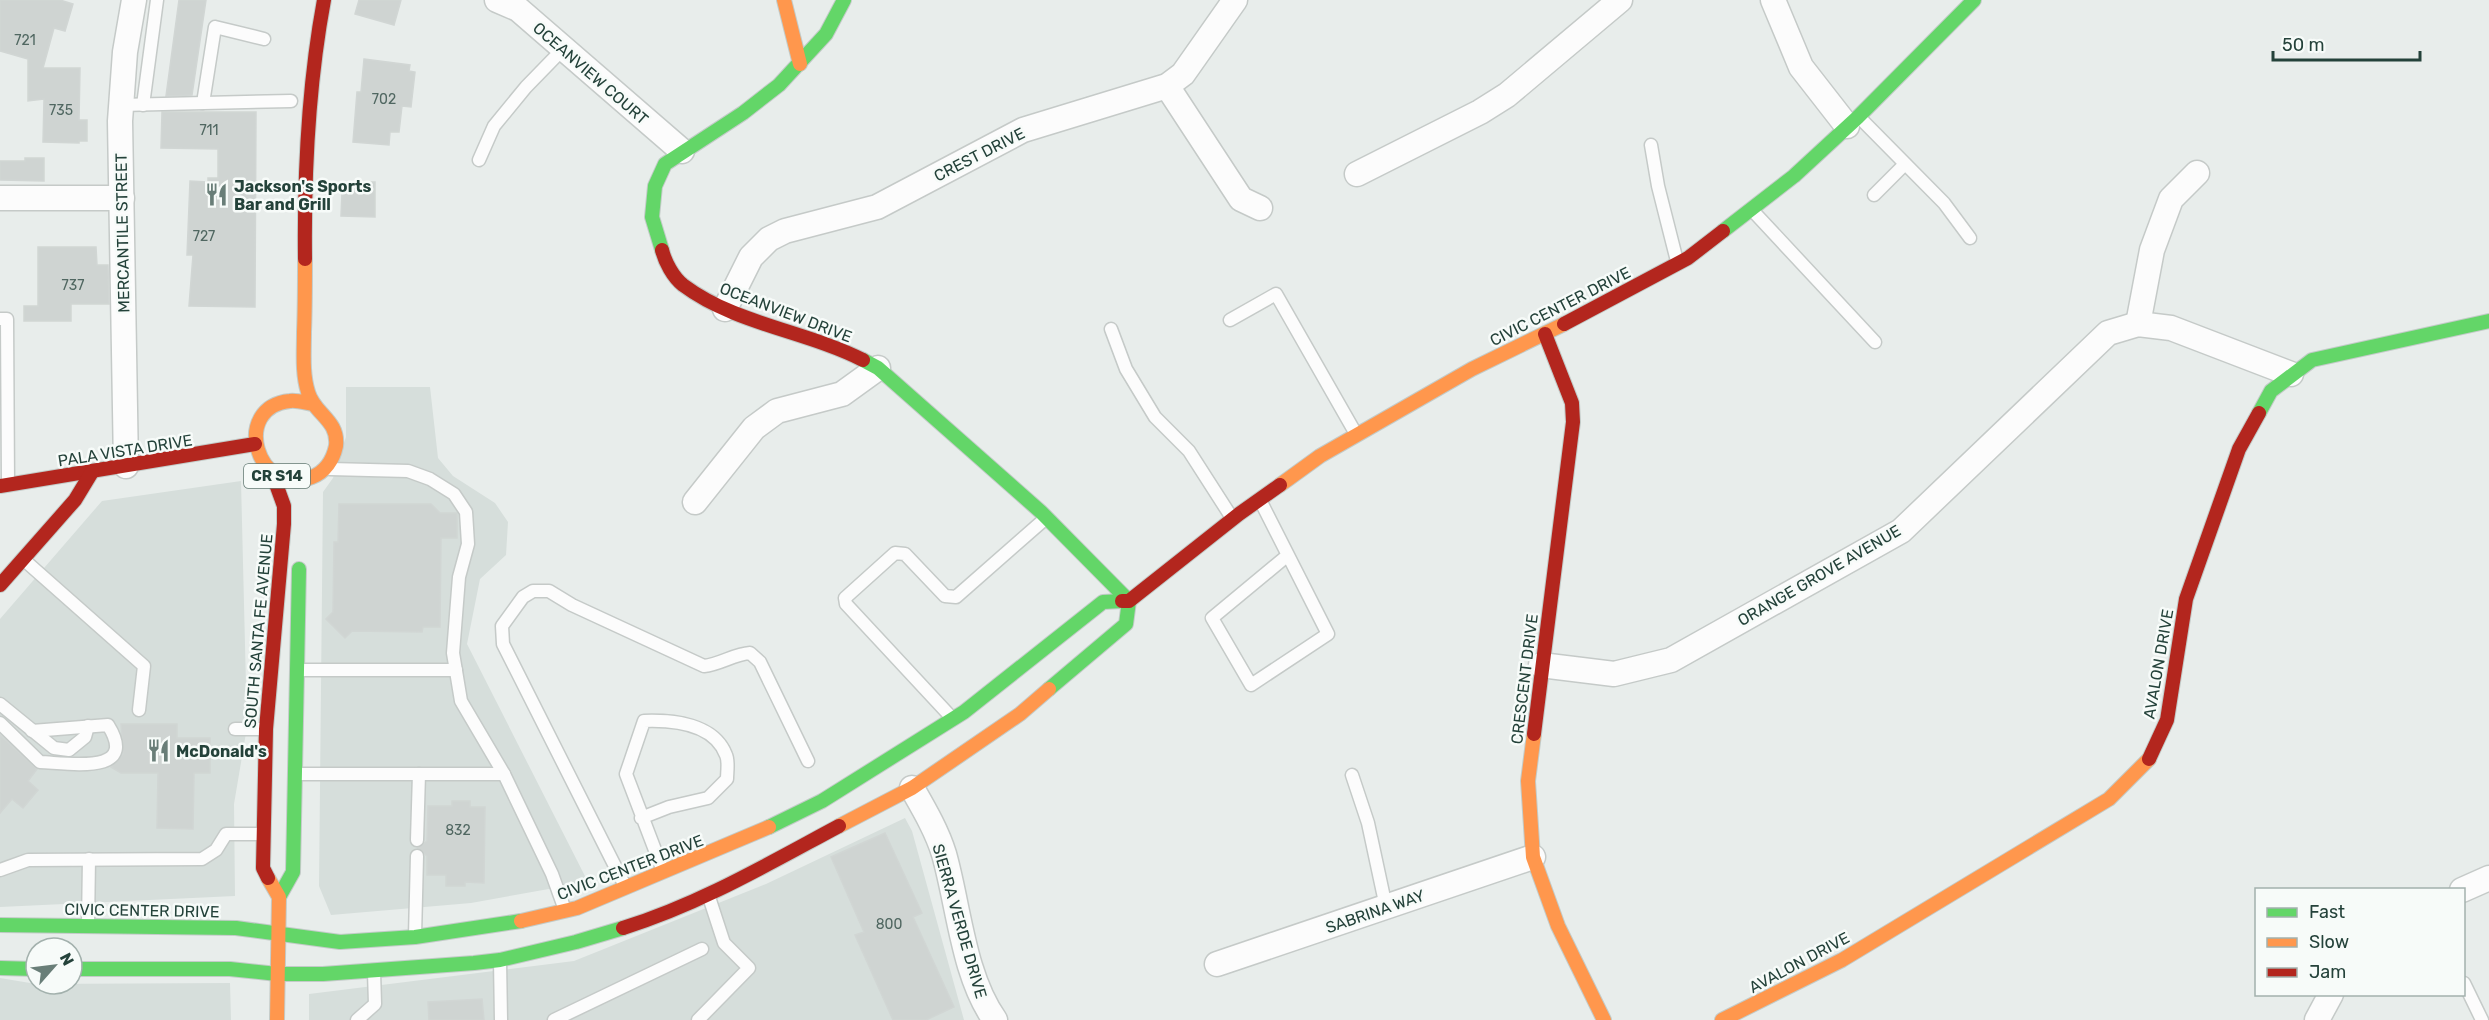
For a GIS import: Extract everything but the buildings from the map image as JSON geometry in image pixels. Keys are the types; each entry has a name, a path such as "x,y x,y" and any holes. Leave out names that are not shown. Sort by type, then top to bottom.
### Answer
{"main road":[{"name":"CR S14","path":"272,473 307,483 325,469 335,454 336,437 330,420 313,404 305,380 304,364 305,156 311,75 324,0"},
{"path":"784,0 800,64"},
{"name":"OCEANVIEW DRIVE","path":"844,0 826,33 779,85 742,113 665,164 655,186 652,217 664,262 682,284 725,309 841,349 878,368 1047,518 1129,601"},
{"name":"CIVIC CENTER DRIVE","path":"0,925 236,928 340,942 415,937 498,926 565,911 758,833 822,801 959,716 1103,602 1129,601 1233,519 1320,456 1472,369 1545,334 1678,264 1794,176 1853,122 1974,0"},
{"path":"290,108 292,84"},
{"name":"AVALON DRIVE","path":"1722,1020 1842,960 2109,799 2150,758 2167,720 2186,598 2239,449 2271,391 2312,360 2489,321"},
{"name":"CRESCENT DRIVE","path":"1545,334 1572,403 1573,422 1528,781 1533,857 1558,926 1604,1020"},
{"name":"CR S14","path":"255,444 257,426 261,418 275,404 283,391"},
{"path":"275,404 293,399 313,404"},
{"name":"PALA VISTA DRIVE","path":"4,486 255,444"},
{"name":"SOUTH SANTA FE AVENUE","path":"255,444 262,461 272,473 284,506 266,729 262,834 263,868 279,897"},
{"path":"0,585 75,500 92,472"},
{"path":"277,1020 279,897 293,872 300,555"},
{"path":"84,969 230,969 277,974 374,970 500,960 576,942 657,917 709,895 914,770 1020,714 1126,624 1129,601"},
{"path":"914,770 950,734 959,716"},
{"path":"0,969 24,969"}],"street":[{"name":"MERCANTILE STREET","path":"126,466 122,198 132,105 125,52 134,0"},
{"name":"OCEANVIEW COURT","path":"497,0 518,9 682,151"},
{"name":"CREST DRIVE","path":"725,309 751,257 769,238 785,231 877,207 1023,130 1167,86 1184,74 1235,0"},
{"path":"1357,174 1480,112 1507,95 1620,0"},
{"path":"1773,0 1801,68 1853,122"},
{"path":"1167,86 1241,199 1260,208"},
{"path":"2197,173 2171,199 2152,250 2138,324 2171,328 2291,374"},
{"path":"0,198 122,198"},
{"name":"ORANGE GROVE AVENUE","path":"1541,665 1614,674 1671,660 1900,531 2108,333 2138,324"},
{"path":"695,502 754,428 777,411 843,394 878,368"},
{"name":"SIERRA VERDE DRIVE","path":"914,770 943,852 974,976 987,1017"},
{"name":"SABRINA WAY","path":"1217,964 1533,857"},
{"path":"2465,889 2489,878"},
{"path":"2317,1020 2330,996"}],"lane":[{"path":"157,0 132,105 203,103 290,108"},
{"path":"203,103 215,27 264,39"},
{"path":"479,160 494,126 526,87 563,49"},
{"path":"1853,122 1905,164 1951,212 1970,238"},
{"path":"1651,145 1658,186 1678,264"},
{"path":"1874,195 1905,164"},
{"path":"1751,209 1875,342"},
{"path":"1230,320 1276,294 1356,435"},
{"path":"0,319 7,319 4,486"},
{"path":"1111,329 1126,369 1155,417 1189,451 1233,519"},
{"path":"325,469 408,471 430,479 454,494 466,512 468,544 459,577 453,653 461,701 504,774 552,874 565,911"},
{"path":"1260,499 1328,634 1251,685 1212,618 1288,555"},
{"path":"959,716 846,604 845,598 895,553 900,552 905,554 945,596 956,597 1047,518"},
{"path":"23,558 144,666 139,710"},
{"path":"625,887 502,644 502,626 523,597 533,591 549,591 582,610 693,663 704,666 716,665 740,654 750,653 760,662 808,761"},
{"path":"297,670 456,670"},
{"path":"0,705 54,748 69,750 85,737 88,726"},
{"path":"641,818 669,807 708,798 727,779 727,756 710,733 670,720 644,721 626,774 641,818 663,872"},
{"path":"0,723 40,762 98,764 110,759 116,751 117,739 108,725 32,730"},
{"path":"235,729 266,729"},
{"path":"294,774 504,774"},
{"path":"417,840 418,774"},
{"path":"1352,775 1368,824 1386,907"},
{"path":"0,870 28,860 202,859 216,850 226,834 262,834"},
{"path":"415,937 417,856"},
{"path":"88,925 89,859"},
{"path":"698,1020 749,968 724,943 709,895"},
{"path":"554,1020 702,948"},
{"path":"500,960 501,1020"},
{"path":"357,1020 375,1004 374,970"},
{"path":"2465,987 2482,1020"}],"shaded area":[{"path":"346,387 430,387 438,458 453,476 495,503 508,522 506,555 480,579 467,644 588,882 471,903 331,915 319,886 323,492 333,478 346,437"},
{"path":"241,481 247,727 234,804 235,896 0,907 0,619 102,501"},
{"path":"905,818 912,831 964,1020 309,1020 309,994 574,961 766,884"},
{"path":"0,978 24,982 24,996 84,996 84,984 230,983 231,1020 0,1020"}],"traffic: fast":[{"path":"662,250 652,217 655,186 665,164 743,113 779,85 826,34 844,0"},
{"path":"1723,231 1794,176 1858,117 1974,0"},
{"path":"2259,413 2271,391 2312,360 2489,321"},
{"path":"863,360 878,368 1041,512 1129,601"},
{"path":"279,897 293,872 299,569"},
{"path":"769,827 822,801 964,712 1103,602 1122,601"},
{"path":"1049,689 1126,624 1129,601"},
{"path":"0,925 236,928 340,942 415,937 521,921"},
{"path":"84,969 230,969 277,974 323,974 474,963 500,960 623,928"},
{"path":"0,968 24,969"}],"traffic: slow":[{"path":"784,0 800,64"},
{"path":"305,259 305,377 311,400 334,430 336,446 328,465 317,475 293,480 277,475 265,464 258,450 256,433 260,418 271,407 290,401 313,404"},
{"path":"1280,485 1320,456 1472,369 1564,324"},
{"path":"839,826 912,788 1020,714 1049,689"},
{"path":"1534,734 1528,781 1533,857 1558,926 1604,1020"},
{"path":"1722,1020 1842,960 2109,799 2149,759"},
{"path":"521,921 577,908 769,827"},
{"path":"268,878 279,897 277,1020"}],"traffic: jam":[{"path":"305,259 308,129 314,65 324,0"},
{"path":"1564,324 1688,258 1723,231"},
{"path":"662,250 676,278 703,298 748,318 841,350 863,360"},
{"path":"1534,734 1573,422 1572,403 1545,334"},
{"path":"2149,759 2167,720 2186,599 2239,449 2259,413"},
{"path":"0,486 255,444"},
{"path":"0,585 75,500 92,472"},
{"path":"268,878 263,868 266,729 284,524 284,506 272,473"},
{"path":"1122,601 1129,601 1239,514 1280,485"},
{"path":"623,928 706,895 839,826"}],"place":[{"name":"Jackson's Sports Bar and Grill","path":"216,195"},
{"name":"McDonald's","path":"158,751"}]}
